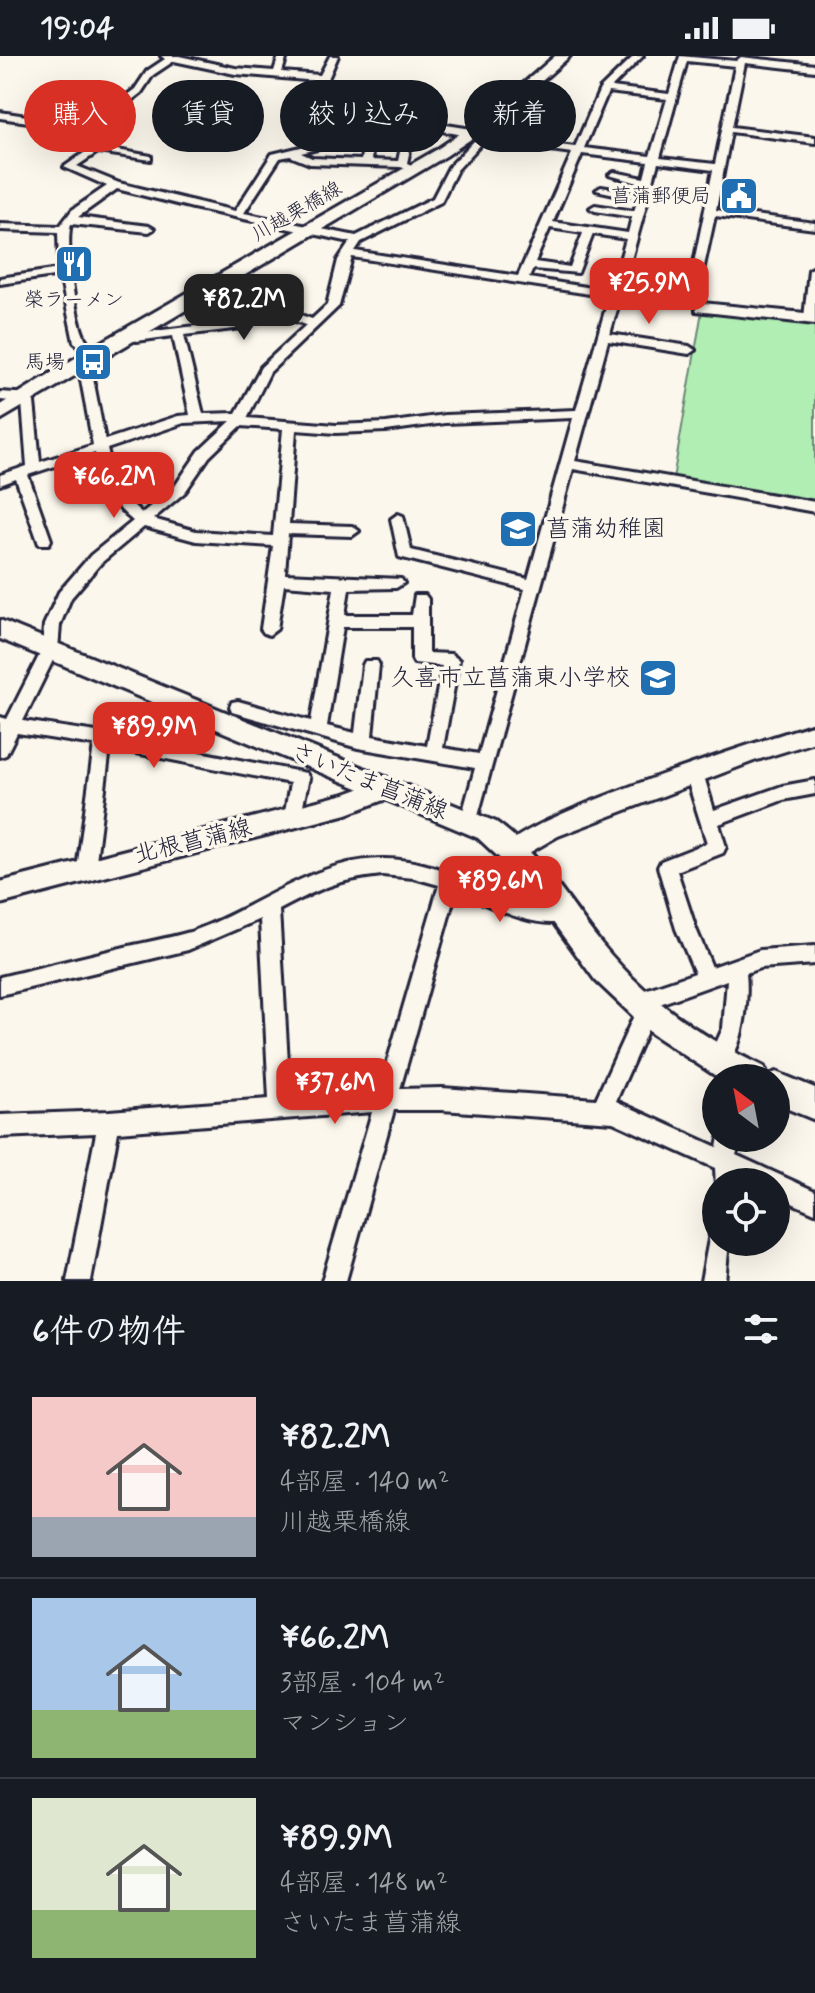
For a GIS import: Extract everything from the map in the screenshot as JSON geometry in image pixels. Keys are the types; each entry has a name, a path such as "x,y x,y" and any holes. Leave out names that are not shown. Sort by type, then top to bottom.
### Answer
{"main road":[{"name":"川越栗橋線","path":"536,80 563,56"},
{"name":"川越栗橋線","path":"0,414 95,354 309,230 407,167 464,140"},
{"name":"さいたま菖蒲線","path":"0,629 487,830 515,850 593,955 641,1006 724,1064"},
{"path":"790,1094 815,1104"}],"street":[{"path":"277,75 283,56"},
{"path":"136,93 150,73 170,57 235,71 322,80 334,56"},
{"path":"522,280 605,89 639,56"},
{"path":"347,253 617,295 692,301 741,60 793,61 813,68 812,56"},
{"path":"469,822 581,414 684,57 740,64"},
{"path":"605,89 673,97"},
{"path":"0,115 24,119"},
{"path":"727,129 815,140"},
{"path":"576,149 719,168"},
{"path":"92,152 69,167 115,185 193,205 357,240"},
{"path":"113,152 147,158"},
{"path":"238,214 276,156 298,152"},
{"path":"365,163 367,152"},
{"path":"293,153 310,161 407,167 408,152"},
{"path":"0,750 7,725 50,650 52,625 64,596 96,559 180,489 204,454 240,419 265,370 333,306 347,253 357,240 427,208 437,200 453,169 469,152"},
{"path":"614,175 649,182"},
{"path":"95,354 80,342 66,271 67,224 115,185"},
{"path":"601,190 645,197"},
{"path":"595,208 639,215"},
{"path":"710,212 815,226"},
{"path":"0,227 67,224 149,229"},
{"path":"547,224 632,237"},
{"path":"530,265 574,271 589,231"},
{"path":"702,308 813,318 815,270"},
{"path":"0,281 66,271"},
{"path":"212,287 222,306 219,327"},
{"path":"222,306 284,313 314,324"},
{"path":"128,335 137,337 238,325 248,307"},
{"path":"178,333 198,419"},
{"path":"604,337 689,350"},
{"path":"80,363 85,368 99,447 121,503 143,521 207,539 352,531"},
{"path":"0,396 25,397 29,407 28,472 44,540"},
{"path":"0,480 183,419 240,419 290,428 386,427 445,419 581,414"},
{"path":"269,629 277,579 290,428"},
{"path":"567,464 815,507"},
{"path":"398,519 404,553 533,586"},
{"path":"277,579 342,584 396,583"},
{"path":"318,730 342,584"},
{"path":"420,599 420,659 451,660 434,754"},
{"path":"336,621 418,621"},
{"path":"363,741 371,665"},
{"path":"238,707 363,741 484,762"},
{"path":"7,725 300,778 293,818"},
{"path":"515,850 549,829 694,773 783,741 815,733"},
{"path":"86,869 103,740"},
{"path":"694,773 717,847 667,867 686,929 707,978"},
{"path":"709,820 782,793 815,787"},
{"name":"北根菖蒲線","path":"0,893 293,818 386,789"},
{"path":"0,986 188,941 320,879 347,871 382,867 414,870 450,880 523,911 562,914"},
{"path":"334,1281 450,880"},
{"path":"269,905 280,1108"},
{"path":"602,1110 641,1006 760,959 815,955"},
{"path":"718,1061 727,1048 735,1017 736,967"},
{"path":"0,1126 109,1122 387,1100 442,1099 614,1111 723,1168"},
{"path":"79,1281 109,1122"},
{"path":"790,1191 815,1202"},
{"path":"713,1281 716,1256"}],"green space":[{"path":"702,311 815,322 815,503 673,479"}],"waterway":[{"path":"534,74 553,56"},
{"path":"422,158 462,132"},
{"path":"35,383 224,272"}],"place":[{"name":"菖蒲郵便局","path":"739,196"},
{"name":"榮ラーメン","path":"74,264"},
{"name":"馬場","path":"93,362"},
{"name":"菖蒲幼稚園","path":"518,529"},
{"name":"久喜市立菖蒲東小学校","path":"658,678"}]}
